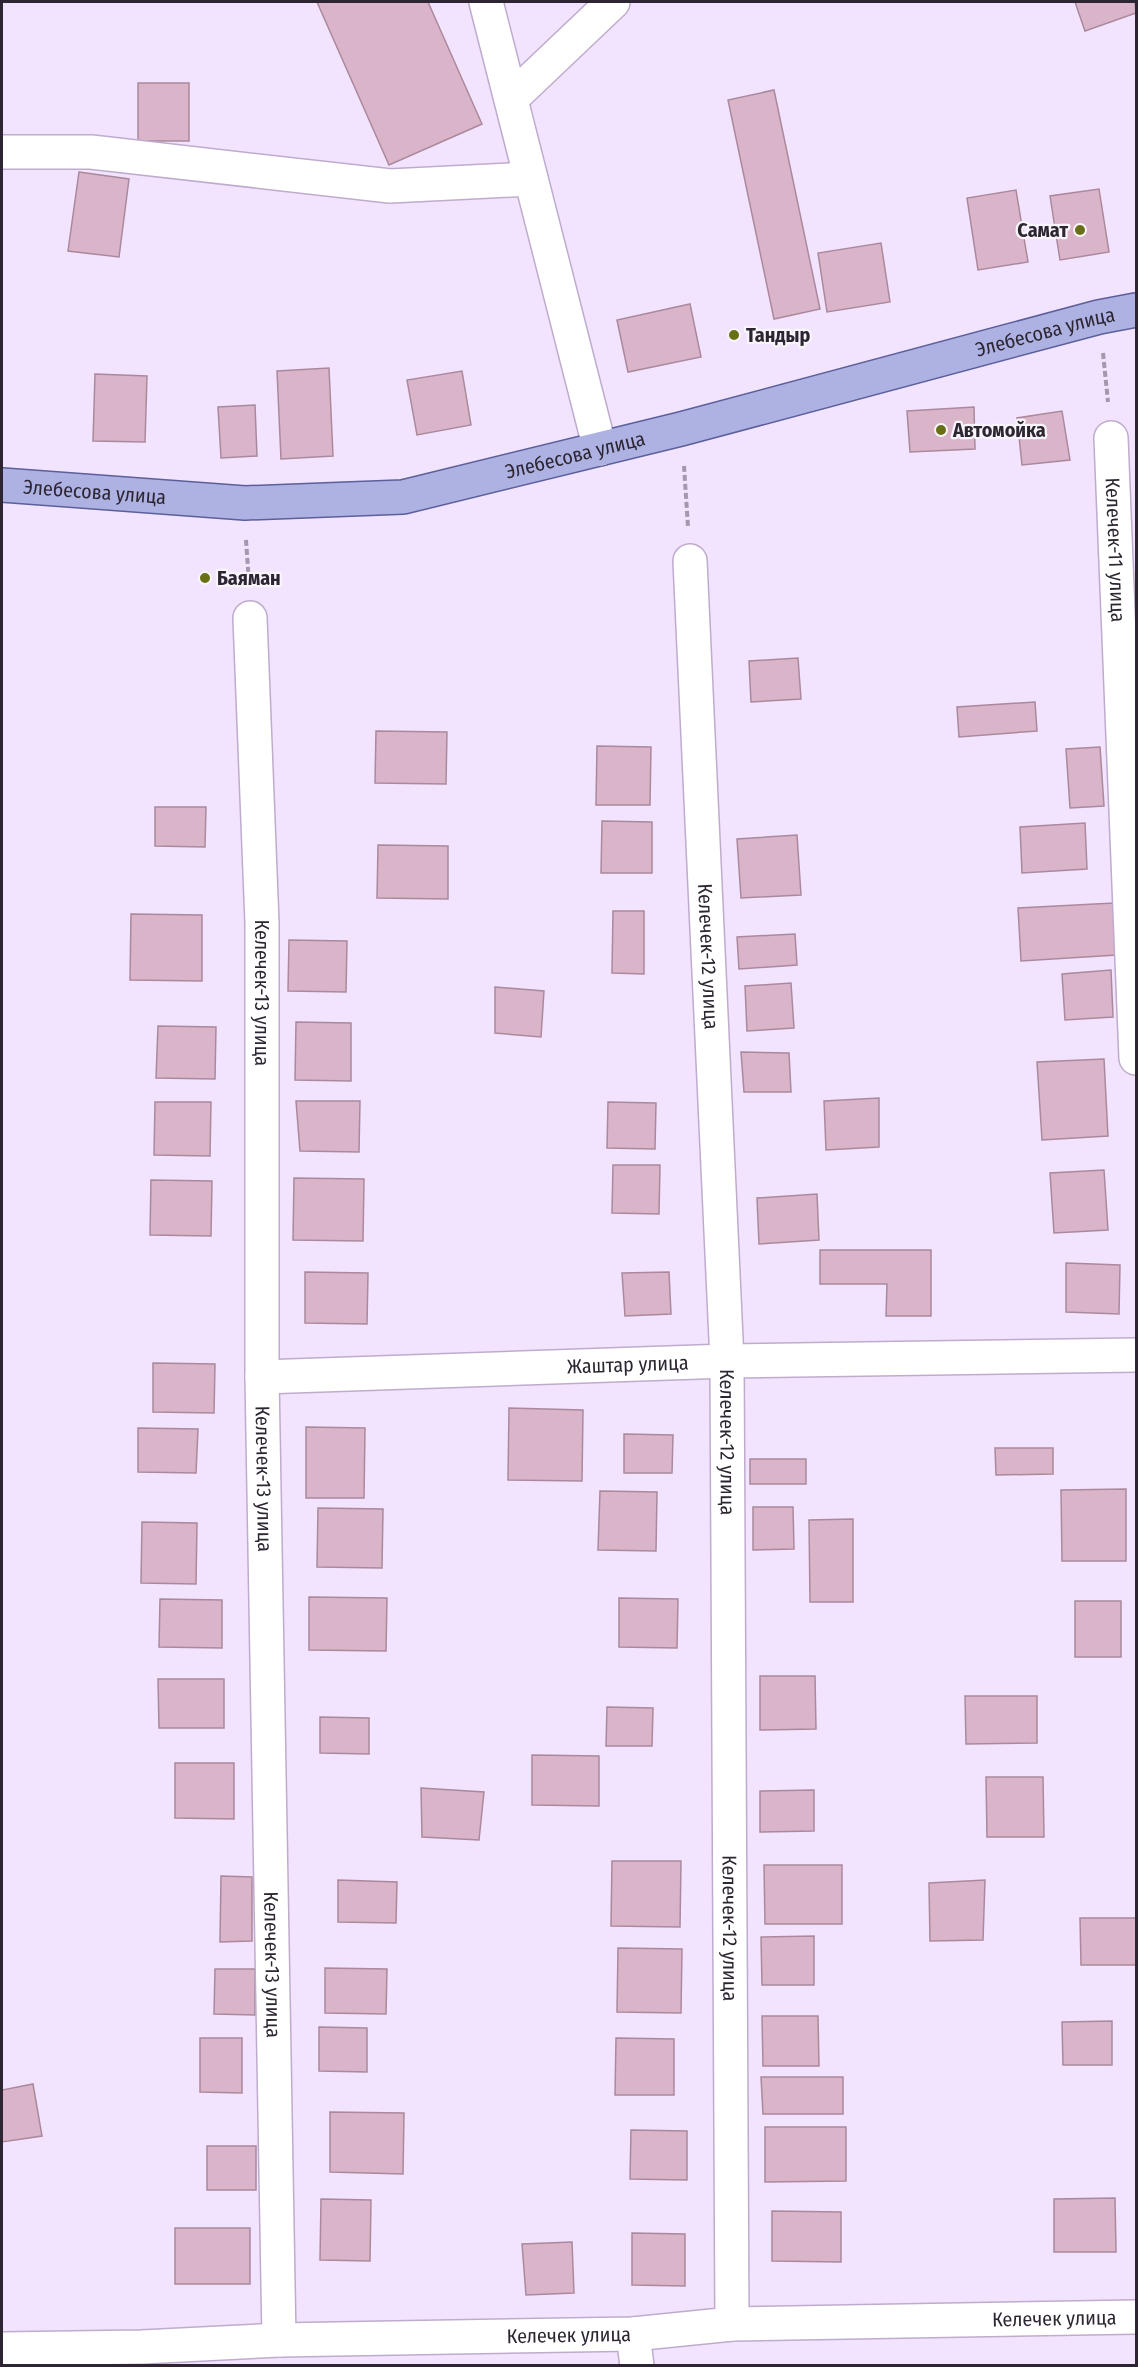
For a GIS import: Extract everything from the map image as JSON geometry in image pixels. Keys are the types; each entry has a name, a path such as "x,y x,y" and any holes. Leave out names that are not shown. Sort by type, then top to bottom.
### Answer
{"main road":[{"name":"Элебесова улица","path":"2,485 245,503 403,497 681,429 1100,317 1137,310"}],"street":[{"path":"486,2 600,449"},
{"path":"511,99 613,2"},
{"path":"2,152 91,152 390,186 531,179"},
{"name":"Келечек-11 улица","path":"1111,438 1137,1058"},
{"name":"Келечек-12 улица","path":"690,561 727,1361 732,2324"},
{"name":"Келечек-13 улица","path":"250,618 262,923 262,1377 279,2340"},
{"name":"Жаштар улица","path":"262,1377 727,1361 1137,1355"},
{"name":"Келечек улица","path":"2,2349 143,2356 279,2340 635,2350 732,2324 1137,2317"}],"path":[{"path":"1100,317 1111,438"},
{"path":"681,429 690,561"},
{"path":"245,503 250,618"}],"building":[{"path":"317,2 428,2 482,124 389,165"},
{"path":"1075,2 1135,2 1136,13 1085,31"},
{"path":"138,83 189,83 189,141 138,141"},
{"path":"774,90 820,309 774,319 728,100"},
{"path":"79,172 129,179 119,257 68,251"},
{"path":"1099,189 1109,252 1060,260 1050,196"},
{"path":"1016,190 1028,262 978,270 967,198"},
{"path":"881,243 890,302 827,312 818,253"},
{"path":"690,304 701,357 628,372 617,320"},
{"path":"329,368 333,456 281,459 277,371"},
{"path":"462,371 471,425 417,435 407,380"},
{"path":"95,374 147,376 145,442 93,441"},
{"path":"255,405 257,456 221,458 218,407"},
{"name":"Автомойка","path":"974,407 975,449 910,452 907,411"},
{"path":"1062,411 1070,460 1022,465 1017,418"},
{"path":"798,658 801,699 751,702 749,661"},
{"path":"1035,702 1037,731 959,737 957,707"},
{"path":"376,731 447,732 446,784 375,783"},
{"path":"597,746 651,747 650,805 596,805"},
{"path":"1100,747 1104,806 1070,808 1066,749"},
{"path":"155,807 206,807 205,847 155,846"},
{"path":"602,821 652,822 652,873 601,873"},
{"path":"1085,823 1087,869 1022,873 1020,827"},
{"path":"797,835 801,895 741,898 737,839"},
{"path":"378,845 448,846 448,899 377,898"},
{"path":"1114,903 1117,955 1021,961 1018,908"},
{"path":"613,911 644,911 644,974 612,973"},
{"path":"131,914 202,915 202,981 130,980"},
{"path":"795,934 797,965 739,969 737,937"},
{"path":"289,940 347,941 346,992 288,991"},
{"path":"1111,970 1113,1017 1065,1020 1062,974"},
{"path":"791,983 794,1028 747,1031 745,986"},
{"path":"495,987 544,991 541,1037 495,1033"},
{"path":"296,1022 351,1023 351,1081 295,1080"},
{"path":"158,1026 216,1027 215,1079 156,1078"},
{"path":"741,1052 789,1053 791,1092 744,1092"},
{"path":"1104,1059 1108,1136 1042,1140 1037,1062"},
{"path":"879,1098 879,1147 826,1150 824,1101"},
{"path":"296,1101 360,1101 359,1152 300,1151"},
{"path":"155,1102 211,1102 210,1156 154,1155"},
{"path":"608,1102 656,1103 655,1149 607,1148"},
{"path":"613,1165 660,1165 659,1214 612,1213"},
{"path":"1104,1170 1108,1230 1054,1233 1050,1173"},
{"path":"294,1178 364,1179 363,1241 293,1240"},
{"path":"151,1180 212,1181 211,1236 150,1235"},
{"path":"817,1194 819,1240 759,1244 757,1198"},
{"path":"820,1250 931,1250 931,1316 886,1316 887,1284 820,1284"},
{"path":"1066,1263 1120,1265 1119,1314 1066,1312"},
{"path":"305,1272 368,1273 367,1324 305,1323"},
{"path":"669,1272 671,1314 625,1316 622,1273"},
{"path":"153,1363 215,1364 214,1413 153,1412"},
{"path":"509,1408 583,1410 582,1481 508,1480"},
{"path":"306,1427 365,1428 364,1498 306,1498"},
{"path":"138,1428 198,1429 196,1473 138,1472"},
{"path":"624,1434 673,1435 672,1473 624,1473"},
{"path":"995,1448 1053,1448 1053,1474 996,1475"},
{"path":"750,1459 806,1459 806,1484 750,1484"},
{"path":"1126,1489 1126,1561 1062,1561 1061,1490"},
{"path":"600,1491 657,1492 656,1551 598,1550"},
{"path":"753,1507 793,1507 794,1549 753,1550"},
{"path":"318,1508 383,1509 382,1568 317,1567"},
{"path":"853,1519 853,1602 810,1602 809,1520"},
{"path":"142,1522 197,1523 196,1584 141,1583"},
{"path":"309,1597 387,1598 386,1651 309,1650"},
{"path":"619,1598 678,1599 677,1648 619,1647"},
{"path":"160,1599 222,1600 222,1648 159,1647"},
{"path":"1075,1601 1121,1601 1121,1657 1075,1657"},
{"path":"760,1676 815,1676 816,1729 760,1730"},
{"path":"158,1679 224,1679 224,1728 159,1728"},
{"path":"965,1696 1037,1696 1037,1743 966,1744"},
{"path":"607,1707 653,1708 652,1746 606,1746"},
{"path":"320,1717 369,1718 369,1754 320,1753"},
{"path":"532,1755 599,1756 599,1806 532,1805"},
{"path":"175,1763 234,1763 234,1819 175,1818"},
{"path":"986,1777 1043,1777 1044,1837 987,1837"},
{"path":"421,1788 484,1792 479,1840 422,1837"},
{"path":"814,1790 814,1831 760,1832 760,1791"},
{"path":"612,1861 681,1861 680,1927 611,1926"},
{"path":"764,1865 842,1865 842,1924 765,1924"},
{"path":"221,1876 252,1877 252,1941 220,1942"},
{"path":"338,1880 397,1882 396,1923 338,1922"},
{"path":"985,1880 983,1940 930,1941 929,1883"},
{"path":"1080,1918 1136,1918 1136,1965 1081,1965"},
{"path":"814,1936 814,1985 762,1985 761,1937"},
{"path":"618,1948 682,1949 681,2013 617,2012"},
{"path":"325,1968 387,1969 386,2014 325,2013"},
{"path":"215,1969 255,1969 255,2015 214,2014"},
{"path":"762,2016 818,2016 819,2066 763,2066"},
{"path":"1112,2021 1112,2065 1063,2065 1062,2022"},
{"path":"319,2027 367,2028 367,2072 319,2071"},
{"path":"200,2038 242,2038 242,2093 200,2092"},
{"path":"616,2038 674,2039 674,2095 615,2095"},
{"path":"761,2077 843,2077 843,2114 763,2114"},
{"path":"33,2084 42,2136 2,2142 2,2090"},
{"path":"330,2112 404,2113 403,2174 330,2172"},
{"path":"765,2127 846,2127 846,2181 765,2182"},
{"path":"631,2130 687,2131 687,2180 630,2179"},
{"path":"207,2146 256,2146 256,2190 207,2190"},
{"path":"1115,2198 1116,2252 1054,2252 1054,2199"},
{"path":"321,2199 371,2200 370,2261 320,2260"},
{"path":"772,2211 841,2212 841,2262 772,2261"},
{"path":"175,2228 250,2228 250,2284 175,2284"},
{"path":"632,2233 685,2234 685,2286 632,2285"},
{"path":"572,2242 574,2293 526,2295 522,2244"}],"place":[{"name":"Самат","path":"1080,230"},
{"name":"Тандыр","path":"734,335"},
{"name":"Автомойка","path":"941,430"},
{"name":"Баяман","path":"205,578"}]}
